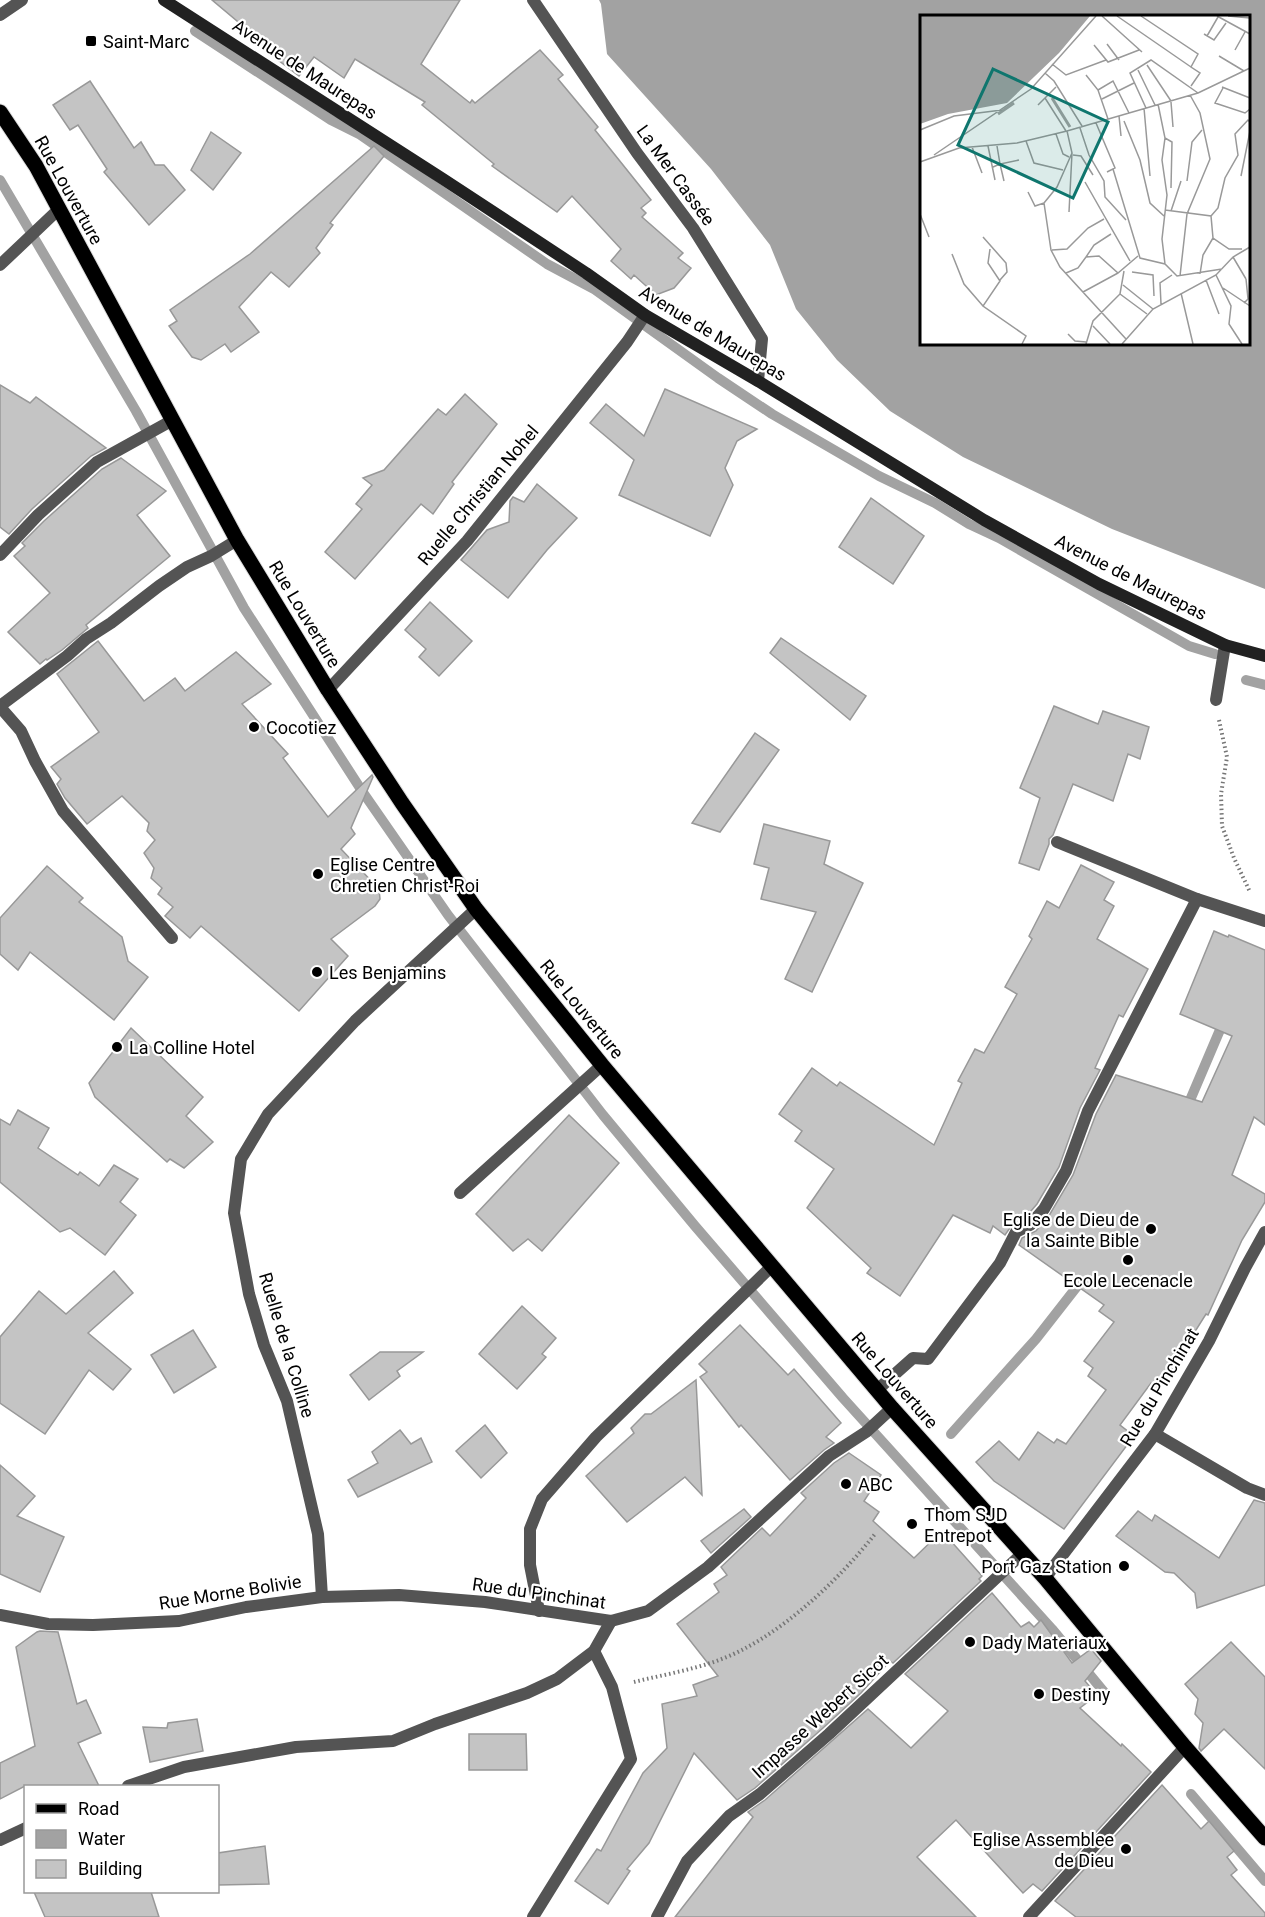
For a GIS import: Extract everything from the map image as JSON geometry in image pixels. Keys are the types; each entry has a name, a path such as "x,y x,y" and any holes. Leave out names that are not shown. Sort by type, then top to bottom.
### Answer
{"main road":[{"name":"Rue Louverture","path":"0,112 36,166 171,421 237,540 328,690 402,803 476,909 602,1065 892,1408 1045,1578 1185,1747 1265,1838"}],"street":[{"path":"0,15 22,0"},
{"name":"Avenue de Maurepas","path":"164,0 586,273 645,315 758,381 984,520 1099,584 1225,645 1265,656"},
{"name":"La Mer Cassée","path":"533,0 631,143 693,228 762,339 758,381"},
{"path":"0,266 59,209"},
{"name":"Ruelle Christian Nohel","path":"328,690 467,541 627,342 645,315"},
{"path":"0,555 38,515 97,462 171,421"},
{"path":"172,938 63,811 21,731 0,707 86,639 159,586 237,540"},
{"path":"1216,700 1225,645"},
{"path":"1057,842 1197,899 1261,919"},
{"path":"877,1390 913,1358 928,1359 1000,1263 1016,1232 1030,1225 1044,1209 1066,1171 1088,1111 1197,899"},
{"name":"Ruelle de la Colline","path":"322,1597 318,1534 287,1401 264,1345 249,1294 234,1213 242,1159 268,1114 355,1022 476,909"},
{"path":"459,1193 602,1065"},
{"name":"Rue du Pinchinat","path":"1045,1578 1155,1434 1209,1341 1265,1232"},
{"path":"539,1611 530,1565 530,1529 542,1499 596,1437 772,1266"},
{"name":"Rue du Pinchinat","path":"322,1597 399,1595 486,1602 611,1621 648,1611 708,1568 829,1456 870,1428 892,1408"},
{"path":"1155,1434 1247,1488 1265,1495"},
{"name":"Impasse Webert Sicot","path":"657,1917 687,1861 729,1816 760,1794 829,1734 1023,1553"},
{"name":"Rue Morne Bolivie","path":"0,1615 48,1624 93,1625 179,1621 246,1607 322,1597"},
{"path":"131,1785 184,1767 296,1747 393,1741 435,1724 527,1693 557,1679 594,1651 611,1621"},
{"path":"533,1917 631,1759 612,1687 594,1651"},
{"path":"1029,1917 1185,1747"},
{"path":"0,1839 24,1829"}],"path":[{"path":"1216,700 1227,757 1221,794 1222,826 1246,886 1256,902 1261,919"},
{"path":"612,1687 719,1660 770,1635 853,1563 875,1534"}],"water":[{"path":"599,0 1265,0 1265,589 1112,529 963,457 890,411 837,360 796,309 770,245 711,169 607,54"}],"building":[{"path":"212,0 460,0 421,64 470,103 472,100 475,103 540,50 563,75 558,79 598,127 595,130 651,200 641,208 646,213 642,217 683,253 678,258 691,268 674,288 656,295 634,275 631,279 611,261 621,249 572,196 557,212 492,166 494,164 422,105 425,102 355,59 344,78 314,57 299,76 253,41 256,37"},
{"path":"90,81 134,148 141,142 155,165 164,165 185,190 149,225 104,172 107,169 78,125 70,130 53,105"},
{"path":"211,132 241,153 213,190 191,170"},
{"path":"374,146 384,156 330,223 333,225 316,248 320,253 289,287 271,272 239,307 259,332 231,352 225,344 201,360 192,357 169,326 177,321 170,310 250,254"},
{"path":"0,385 30,403 36,397 106,448 91,456 32,509 9,534 0,527"},
{"path":"665,389 757,429 737,441 725,468 733,485 710,536 619,495 634,460 590,423 606,404 644,436"},
{"path":"465,394 497,424 452,482 454,484 433,514 421,504 355,579 325,552 362,509 356,504 372,485 363,478 384,470 438,409 446,415"},
{"path":"121,458 166,491 137,515 170,556 86,625 88,628 62,650 40,664 8,632 50,593 14,556 25,546 22,543 44,521 102,469"},
{"path":"537,484 577,518 547,550 508,598 461,560 487,530 509,522 510,501 513,497 524,502"},
{"path":"871,498 924,536 893,584 839,547"},
{"path":"430,602 472,641 439,676 419,657 426,649 405,630"},
{"path":"781,638 866,696 850,720 770,653"},
{"path":"98,641 144,701 175,678 185,691 236,652 271,684 242,704 288,754 283,758 328,817 372,775 351,828 355,834 341,849 379,889 380,899 375,906 331,939 348,956 299,1011 201,926 190,938 165,916 173,907 158,894 162,888 151,878 154,868 144,853 155,840 147,831 149,823 122,796 87,824 65,798 57,784 61,779 51,767 99,732 57,674"},
{"path":"1054,706 1098,724 1103,711 1149,727 1140,759 1128,754 1113,801 1073,784 1053,835 1049,839 1039,870 1019,863 1040,798 1020,788"},
{"path":"755,733 779,750 720,832 692,823"},
{"path":"764,824 830,841 824,864 863,883 812,992 785,979 816,912 761,899 769,868 754,864"},
{"path":"1081,865 1114,882 1104,900 1114,906 1097,939 1148,969 1123,1017 1119,1015 1095,1068 1100,1070 1080,1108 1059,1167 1037,1204 1025,1218 1012,1225 1005,1235 993,1226 990,1233 953,1215 900,1296 867,1273 871,1268 807,1208 834,1169 795,1141 802,1131 779,1114 812,1068 837,1086 840,1082 934,1145 962,1083 958,1081 975,1049 984,1053 1017,994 1005,987 1032,939 1029,936 1047,901 1059,908"},
{"path":"47,866 83,898 79,902 122,937 128,961 148,977 114,1020 30,952 18,970 0,954 0,918"},
{"path":"1214,931 1265,950 1265,1125 1254,1117 1232,1175 1265,1194 1265,1202 1242,1240 1208,1315 1206,1314 1159,1389 1151,1383 1120,1425 1134,1436 1064,1529 994,1481 976,1462 999,1441 1019,1460 1038,1432 1054,1443 1057,1439 1066,1444 1106,1390 1088,1376 1093,1368 1084,1361 1114,1322 1099,1311 1104,1305 1019,1245 1022,1238 1036,1231 1050,1214 1073,1175 1096,1114 1116,1075 1202,1102 1232,1036 1180,1014"},
{"path":"131,1028 203,1097 186,1116 213,1142 184,1168 170,1159 167,1162 95,1097 89,1083"},
{"path":"18,1110 49,1128 38,1148 78,1175 80,1172 99,1186 114,1165 138,1179 120,1202 136,1215 105,1255 70,1228 60,1232 0,1182 0,1119 10,1125"},
{"path":"569,1115 619,1163 542,1251 528,1239 513,1251 476,1214"},
{"path":"114,1271 133,1293 88,1333 131,1369 113,1390 89,1370 45,1434 0,1403 0,1337 39,1291 66,1314"},
{"path":"522,1306 556,1338 542,1354 546,1357 517,1389 479,1354"},
{"path":"740,1325 788,1375 794,1369 841,1423 826,1437 834,1443 790,1480 741,1425 739,1427 700,1377 707,1372 699,1364"},
{"path":"193,1330 216,1367 174,1393 151,1355"},
{"path":"380,1352 423,1352 397,1371 400,1376 369,1400 350,1375"},
{"path":"696,1380 702,1495 685,1477 627,1522 586,1476 634,1433 631,1428 645,1414 651,1414"},
{"path":"485,1425 507,1453 481,1478 456,1451"},
{"path":"400,1430 411,1444 421,1438 432,1462 358,1497 348,1480 378,1463 372,1452"},
{"path":"849,1453 881,1475 864,1501 879,1512 873,1521 914,1558 942,1531 982,1576 979,1579 981,1581 893,1663 890,1661 861,1693 823,1728 755,1788 737,1800 694,1753 649,1843 627,1869 630,1871 608,1904 575,1881 597,1849 601,1851 643,1773 667,1748 662,1704 697,1696 693,1685 718,1676 677,1624 719,1592 714,1584 727,1575 721,1567 762,1528 770,1536 806,1498 801,1493 834,1463"},
{"path":"0,1465 35,1496 17,1516 64,1537 40,1592 0,1574"},
{"path":"1254,1500 1265,1503 1265,1585 1197,1608 1195,1593 1174,1573 1165,1572 1116,1536 1138,1511 1152,1521 1155,1515 1219,1558"},
{"path":"744,1509 751,1517 711,1553 701,1541"},
{"path":"992,1593 1021,1627 1029,1622 1034,1627 1041,1620 1072,1663 1091,1649 1101,1661 1085,1681 1097,1695 1080,1708 1151,1772 1042,1891 1033,1884 1023,1893 956,1820 917,1857 976,1917 675,1917 753,1817 748,1812 765,1800 868,1709 911,1748 948,1711 905,1674"},
{"path":"37,1632 58,1632 77,1704 86,1700 101,1733 78,1743 99,1785 24,1785 0,1799 0,1763 35,1746 16,1647"},
{"path":"1231,1642 1265,1677 1265,1769 1224,1729 1201,1751 1199,1748 1203,1723 1195,1714 1198,1699 1185,1684"},
{"path":"197,1719 203,1751 150,1762 143,1727 167,1728 168,1723"},
{"path":"469,1734 526,1734 527,1770 469,1770"},
{"path":"1162,1785 1201,1829 1209,1821 1234,1851 1227,1857 1237,1870 1231,1875 1265,1913 1265,1917 1076,1917 1055,1901"},
{"path":"265,1846 269,1884 219,1885 219,1853"},
{"path":"34,1893 151,1893 159,1917 45,1917"}],"waterway":[{"path":"195,31 331,120 359,134 547,264 594,289 772,414 879,476 999,538 1189,646 1215,654"},
{"path":"0,180 136,411 244,608 362,791 448,915 603,1115 695,1226 843,1398 1052,1629 1104,1692"},
{"path":"1246,680 1265,685"},
{"path":"1185,1112 1225,1018"},
{"path":"951,1434 1036,1339 1086,1275"},
{"path":"1191,1794 1265,1881"}],"place":[{"name":"Saint-Marc","path":"91,41"},
{"name":"Cocotiez","path":"254,727"},
{"name":"Eglise Centre Chretien Christ-Roi","path":"318,874"},
{"name":"Les Benjamins","path":"317,972"},
{"name":"La Colline Hotel","path":"117,1047"},
{"name":"Eglise de Dieu de la Sainte Bible","path":"1151,1229"},
{"name":"Ecole Lecenacle","path":"1128,1260"},
{"name":"ABC","path":"846,1484"},
{"name":"Thom SJD Entrepot","path":"912,1524"},
{"name":"Port Gaz Station","path":"1124,1566"},
{"name":"Dady Materiaux","path":"970,1642"},
{"name":"Destiny","path":"1039,1694"},
{"name":"Eglise Assemblee de Dieu","path":"1126,1849"}]}
